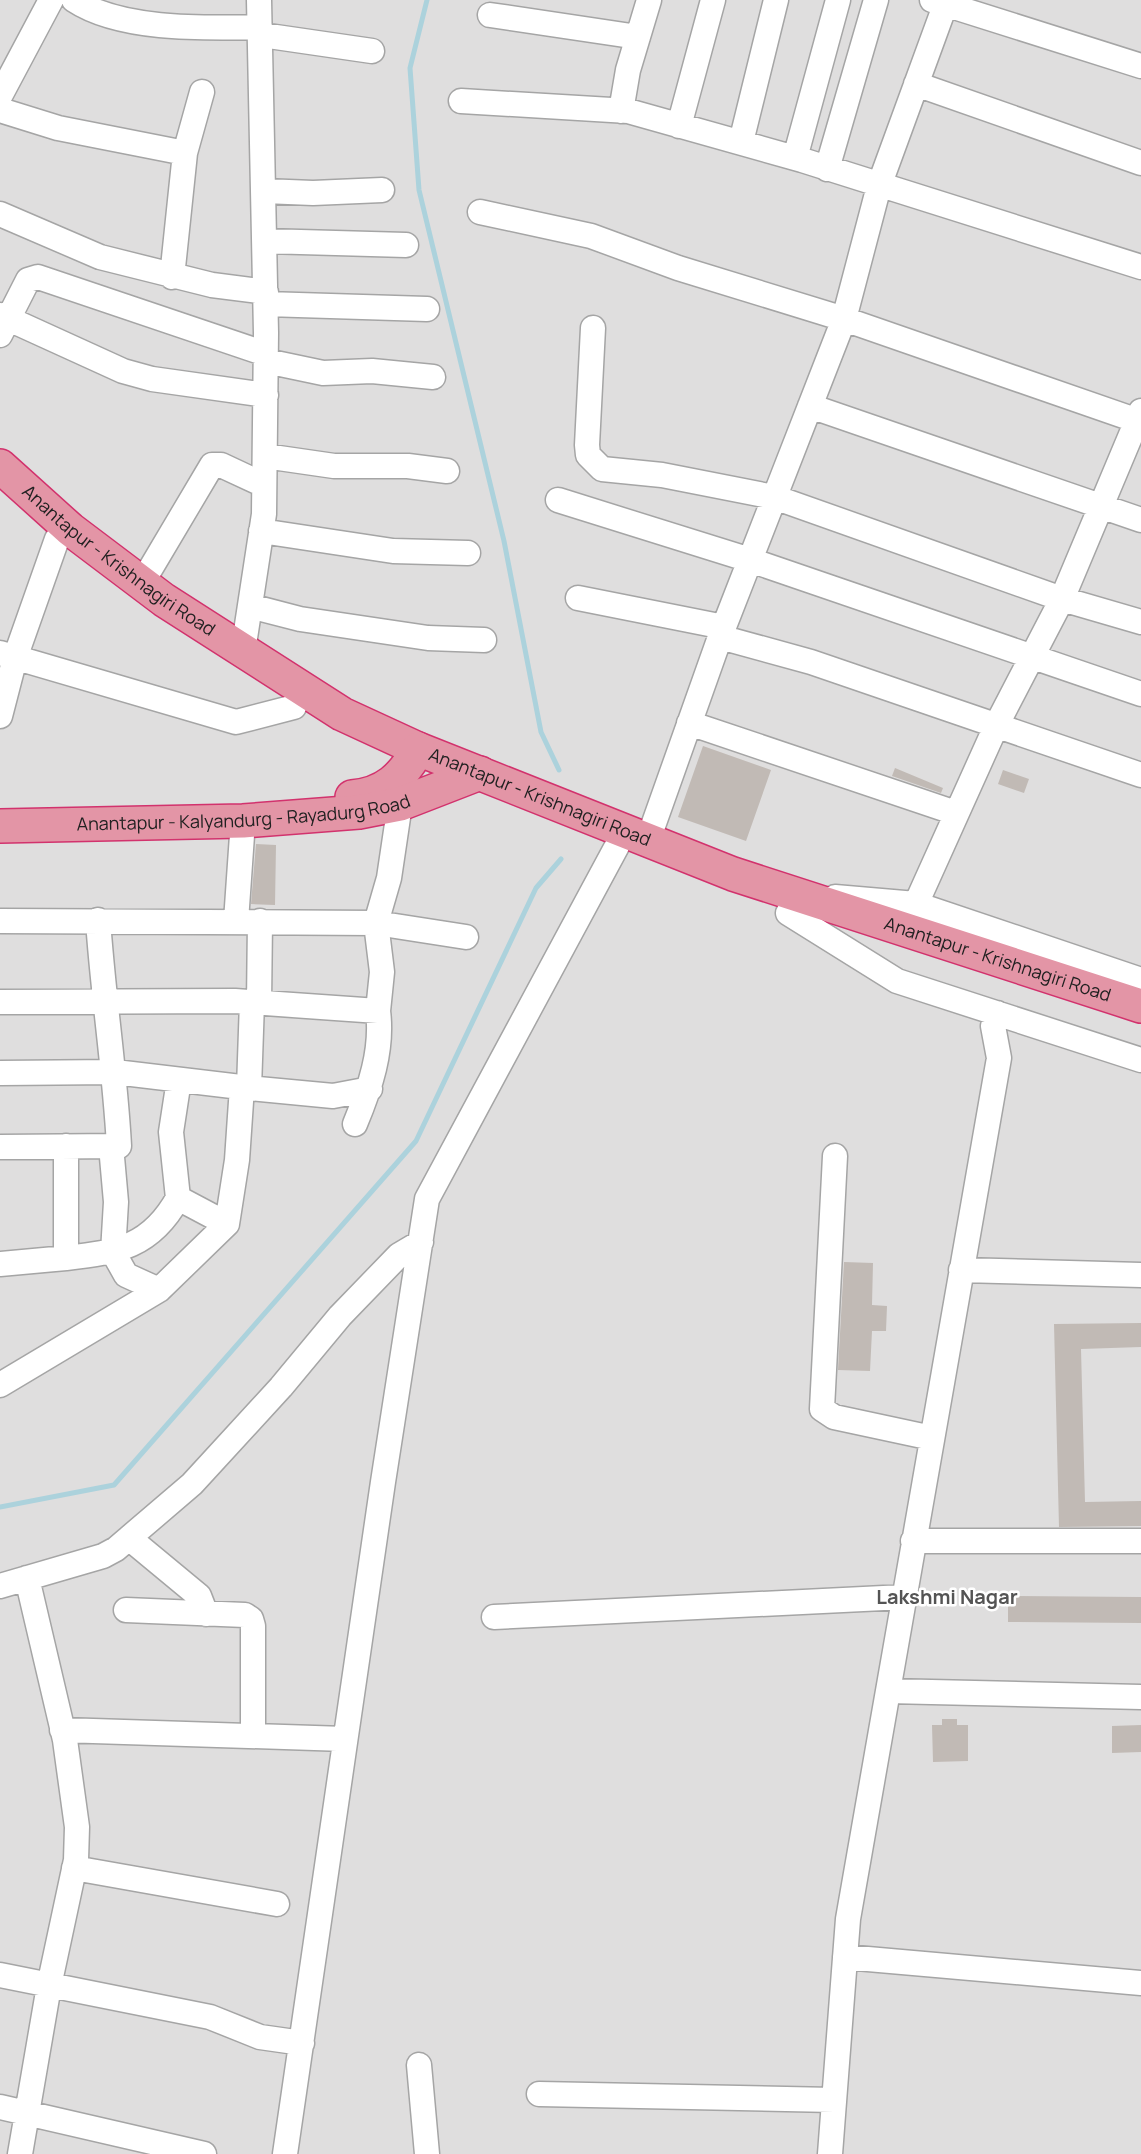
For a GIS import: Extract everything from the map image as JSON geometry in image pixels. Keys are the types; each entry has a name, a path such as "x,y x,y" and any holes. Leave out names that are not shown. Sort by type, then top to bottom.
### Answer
{"highway":[{"name":"Anantapur - Krishnagiri Road","path":"0,466 70,529 142,583 243,651 414,757"},
{"name":"Anantapur - Krishnagiri Road","path":"0,492 127,595 294,707 341,734 414,757 467,778 648,840 715,867 792,904"},
{"name":"Anantapur - Kalyandurg - Rayadurg Road","path":"0,810 244,806 362,796 390,786 414,757"},
{"name":"Anantapur - Krishnagiri Road","path":"467,778 707,886 792,904 1136,1007"},
{"name":"Anantapur - Kalyandurg - Rayadurg Road","path":"0,826 243,821 359,812 400,804 467,778"}],"street":[{"path":"0,96 51,0"},
{"path":"74,0 82,5 135,22 195,29 261,31 372,51"},
{"path":"243,651 261,531 265,456 266,298 259,0"},
{"path":"621,111 628,70 649,0"},
{"path":"741,142 776,0"},
{"path":"795,158 838,0"},
{"path":"827,169 876,0"},
{"path":"679,126 710,1"},
{"path":"648,840 722,632 844,319 879,186 916,84 942,1 1141,66"},
{"path":"489,15 638,37"},
{"path":"916,84 1141,163"},
{"path":"172,277 185,153 202,92"},
{"path":"461,101 621,111 795,158 1141,267"},
{"path":"0,110 58,128 185,153"},
{"path":"264,191 313,193 382,190"},
{"path":"480,212 591,236 678,268 844,319 1140,418 1062,599 997,724 916,904"},
{"path":"0,214 84,252 172,277 266,298 427,309"},
{"path":"265,241 406,245"},
{"path":"266,395 152,379 123,371 2,324 28,280 38,277 266,357 323,373 372,371 433,377"},
{"path":"593,328 586,445 588,455 602,469 662,475 774,497 1062,599 1141,622"},
{"path":"810,406 1141,520"},
{"path":"265,456 334,466 408,466 447,471"},
{"path":"142,583 212,465 221,465 264,485"},
{"path":"558,500 750,560 1141,694"},
{"path":"261,531 393,551 468,553"},
{"path":"0,716 8,656 57,539"},
{"path":"578,598 722,632 1141,775"},
{"path":"250,606 300,619 428,638 484,640"},
{"path":"8,656 236,722 294,707"},
{"path":"689,723 956,813"},
{"path":"355,1124 370,1089 376,1056 382,972 376,923 389,878 400,804"},
{"path":"236,921 243,821"},
{"path":"285,2154 427,1199 617,846"},
{"path":"792,904 916,904 1136,1007"},
{"path":"792,904 897,981 1141,1060"},
{"path":"0,1147 119,1146 115,1072 104,1000 99,920"},
{"path":"0,921 376,923 466,937"},
{"path":"0,1385 159,1290 227,1224 256,1002 260,921"},
{"path":"0,1002 104,1000 256,1002 378,1011"},
{"path":"830,2154 845,1957 857,1861 999,1058 993,1026 996,1013"},
{"path":"0,1073 115,1072 333,1096 370,1089"},
{"path":"0,1264 113,1252 136,1242 159,1226 178,1198 171,1132 179,1080"},
{"path":"66,1146 66,1258"},
{"path":"111,1146 116,1202 113,1252 126,1275 159,1290"},
{"path":"835,1156 822,1410 834,1417 932,1438"},
{"path":"178,1198 227,1224"},
{"path":"0,1586 103,1556 129,1538 192,1484 280,1387 340,1316 399,1255 421,1242"},
{"path":"961,1270 1141,1275"},
{"path":"129,1538 199,1596 205,1606 206,1614"},
{"path":"914,1541 1141,1541"},
{"path":"20,2154 25,2113 74,1868 77,1827 63,1730 27,1578"},
{"path":"494,1617 904,1597"},
{"path":"126,1611 244,1615 252,1622 253,1736"},
{"path":"888,1691 1141,1698"},
{"path":"63,1730 345,1739"},
{"path":"74,1868 277,1904"},
{"path":"845,1957 1141,1983"},
{"path":"0,1975 210,2017 260,2037 302,2043"},
{"path":"419,2065 427,2154"},
{"path":"539,2094 834,2100"},
{"path":"0,2107 204,2154"}],"shaded area":[{"path":"0,0 1141,0 1141,2154 0,2154"}],"building":[{"path":"703,746 771,770 746,841 678,817"},
{"path":"895,768 943,788 941,793 892,776"},
{"path":"1003,770 1029,779 1024,793 998,784"},
{"path":"256,844 276,845 275,905 251,904"},
{"path":"844,1262 873,1263 872,1305 887,1306 886,1331 872,1331 870,1371 838,1370"},
{"path":"1141,1323 1141,1347 1081,1349 1085,1502 1141,1501 1141,1526 1059,1527 1054,1324"},
{"path":"1008,1596 1141,1597 1141,1623 1008,1622"},
{"path":"942,1719 957,1719 957,1725 968,1725 968,1761 933,1762 932,1725 942,1725"},
{"path":"1141,1725 1141,1752 1112,1753 1112,1726"}],"waterway":[{"path":"427,0 410,68 419,190 504,541 541,732 559,770"},
{"path":"0,1507 114,1485 416,1141 536,888 561,859"}],"district":[{"name":"Lakshmi Nagar","path":"947,1597"}]}
